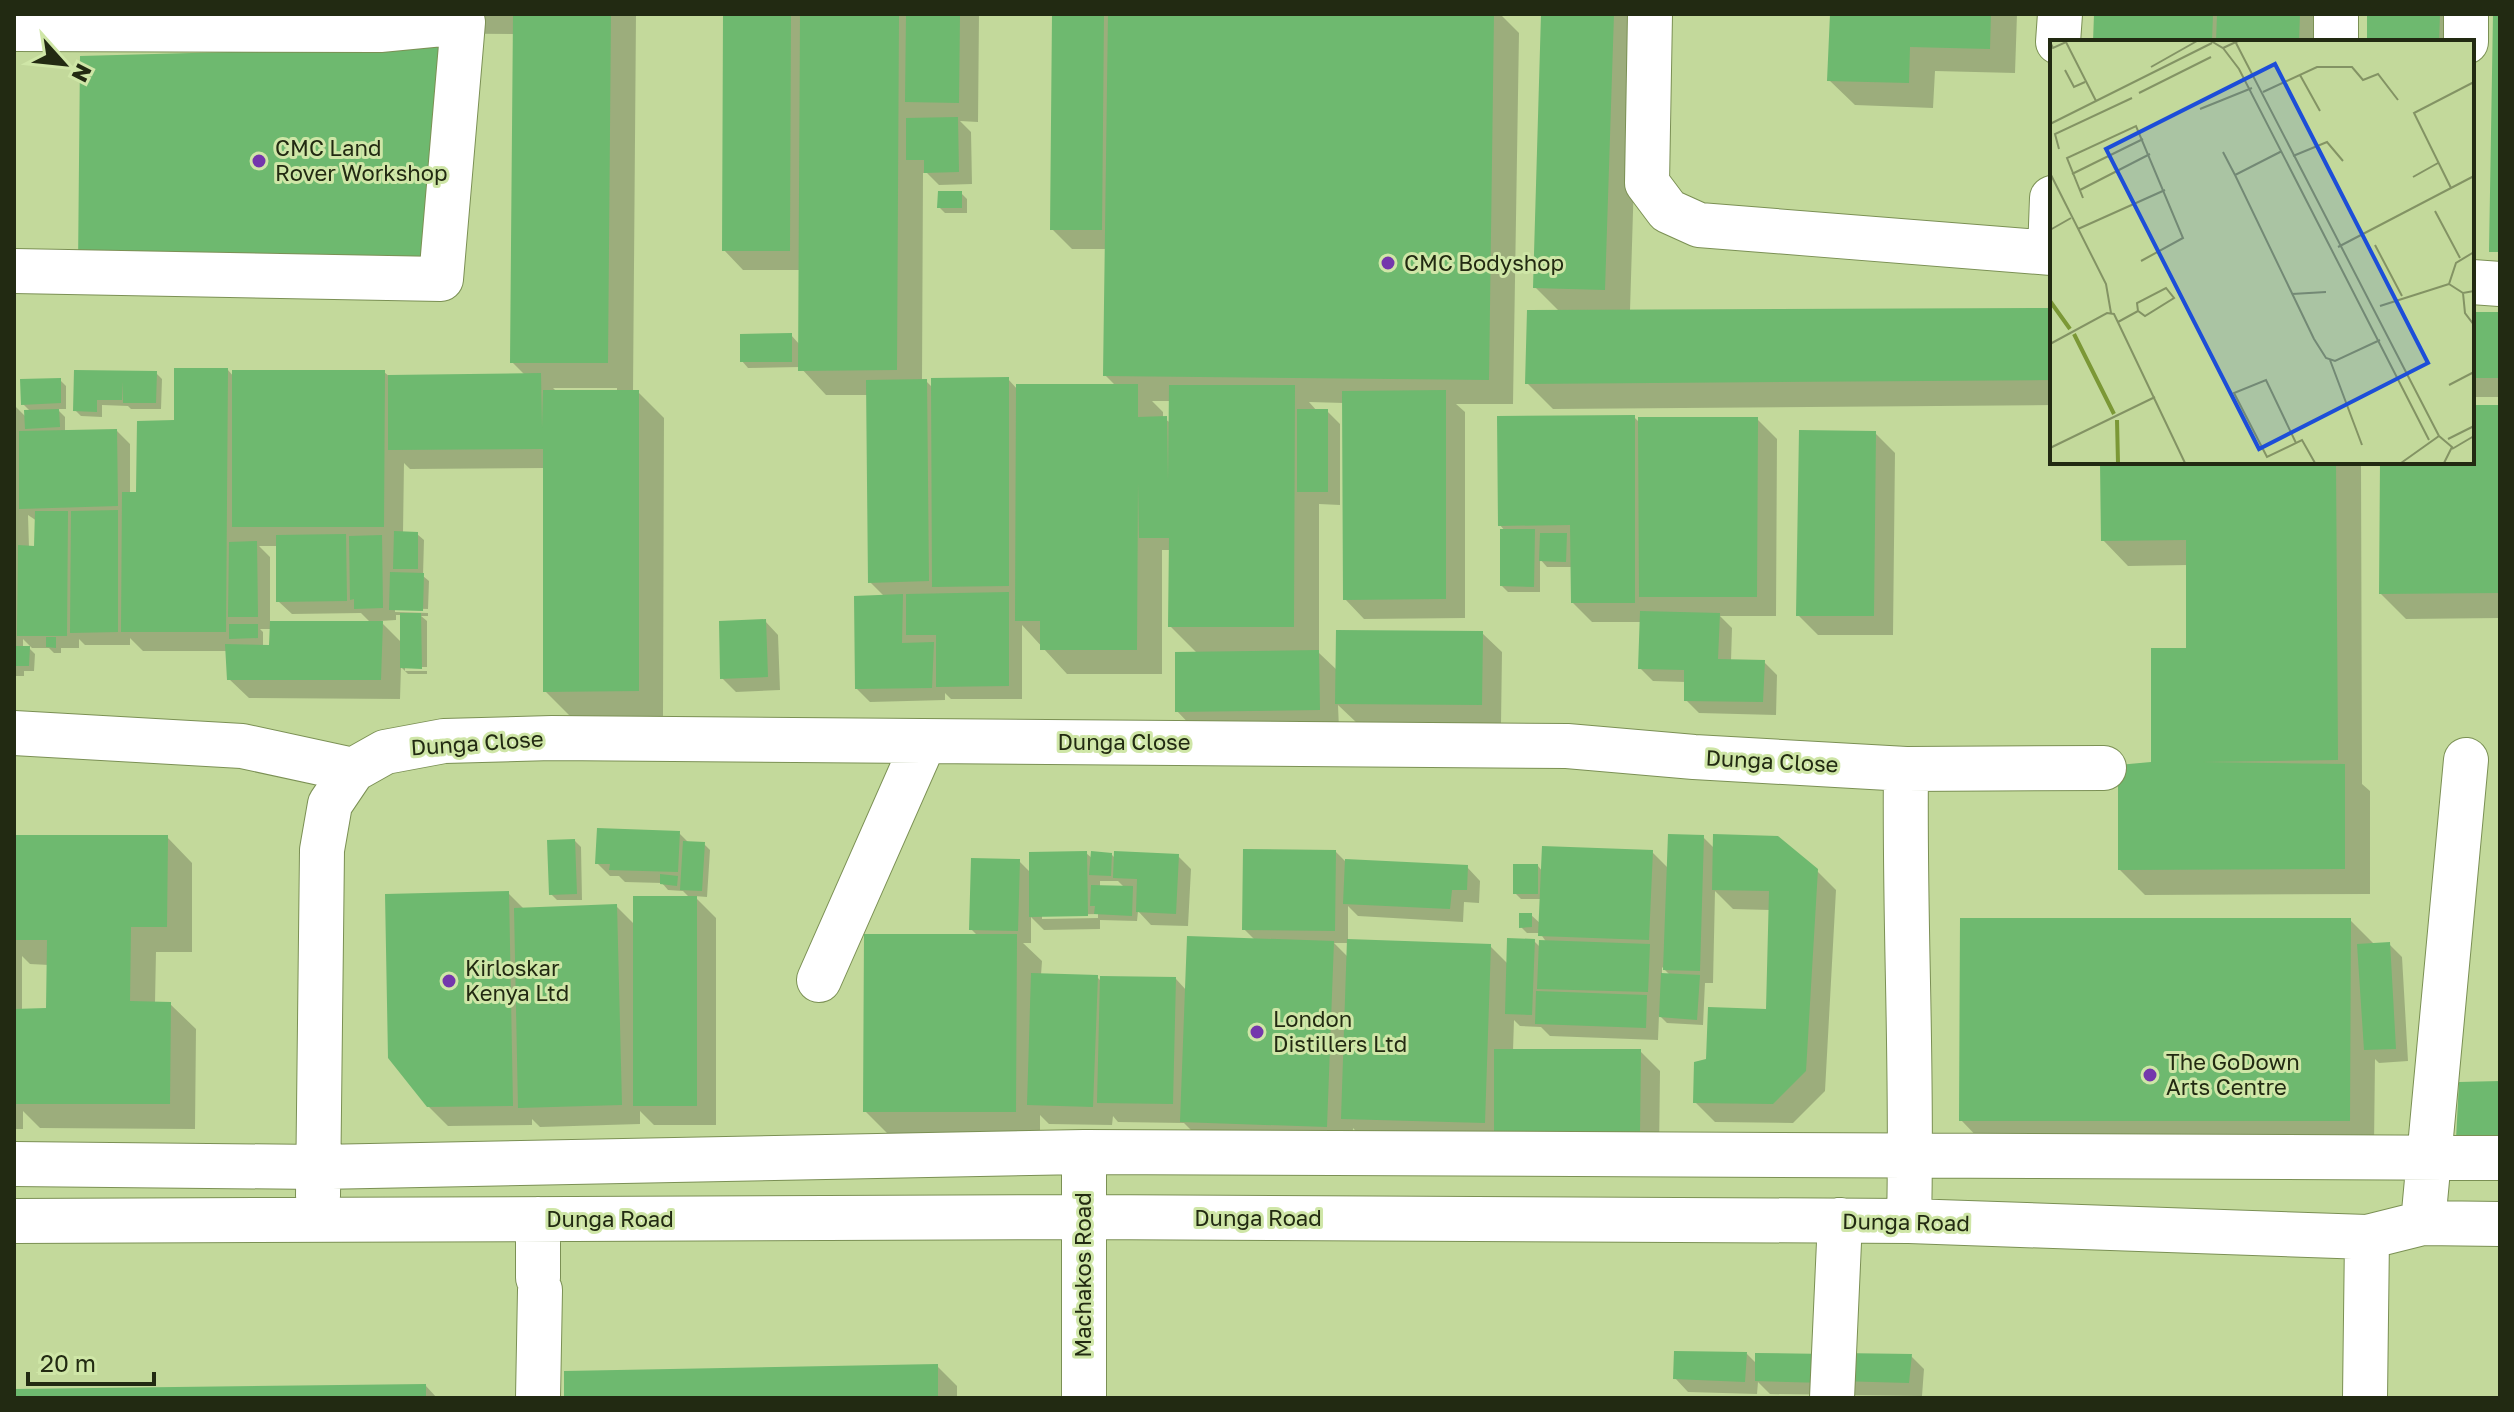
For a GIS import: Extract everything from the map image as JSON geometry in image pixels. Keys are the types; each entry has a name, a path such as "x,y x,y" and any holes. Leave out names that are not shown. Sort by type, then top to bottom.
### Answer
{"street":[{"path":"1650,14 1647,183 1668,211 1699,225 2050,252"},
{"path":"2058,40 2060,14"},
{"path":"2336,14 2336,40"},
{"path":"2466,14 2466,40"},
{"path":"14,29 380,30 463,22 441,279 14,271"},
{"path":"2474,282 2500,284"},
{"path":"14,733 242,746 353,770"},
{"name":"Dunga Close","path":"318,1220 322,850 330,804 353,770 385,752 444,741 552,738 1567,746 1906,769 2104,768"},
{"path":"819,980 924,742"},
{"path":"2423,1223 2466,760"},
{"path":"1906,769 1911,1157 1909,1221"},
{"path":"14,1164 319,1167 1084,1152 2500,1158"},
{"name":"Machakos Road","path":"1084,1152 1084,1398"},
{"name":"Dunga Road","path":"14,1221 1082,1217 1840,1220 2367,1237 2423,1223 2500,1224"},
{"path":"538,1219 538,1398"},
{"path":"1832,1398 1840,1220"},
{"path":"2365,1398 2367,1237"}],"building":[{"path":"513,14 611,14 608,363 510,363"},
{"path":"723,14 791,14 790,251 722,251"},
{"path":"800,14 899,14 897,370 798,371"},
{"path":"906,14 960,14 959,103 905,102"},
{"path":"1052,14 1104,14 1102,230 1050,230"},
{"path":"1108,14 1494,14 1489,380 1103,376"},
{"path":"1541,14 1614,14 1605,290 1533,288"},
{"path":"1830,14 1991,14 1990,49 1910,47 1909,83 1827,81"},
{"path":"2094,14 2213,14 2212,40 2093,40"},
{"path":"2217,14 2300,14 2299,40 2216,40"},
{"path":"2367,14 2440,14 2439,40 2367,40"},
{"path":"2493,14 2500,14 2500,252 2489,252"},
{"name":"CMC Land Rover Workshop","path":"445,46 433,266 78,268 80,56"},
{"path":"958,117 959,172 924,173 924,160 906,160 906,118"},
{"path":"938,191 962,191 962,208 937,208"},
{"path":"2050,308 2050,380 1525,384 1527,310"},
{"path":"2474,312 2500,312 2500,378 2474,378"},
{"path":"792,333 792,362 740,362 740,334"},
{"path":"174,368 228,368 226,632 121,632 122,492 136,492 137,421 174,420"},
{"path":"74,370 157,371 156,403 123,403 123,381 122,400 97,400 97,412 73,411"},
{"path":"232,370 385,370 384,527 232,527"},
{"path":"541,373 542,428 543,390 639,390 639,691 543,692 543,449 388,450 388,375"},
{"path":"1009,377 1009,586 932,587 931,378"},
{"path":"61,378 61,403 21,405 20,379"},
{"path":"927,379 929,581 868,583 866,380"},
{"path":"1016,384 1138,384 1138,417 1167,416 1168,482 1169,385 1295,385 1294,627 1168,627 1169,538 1139,538 1138,482 1137,650 1040,650 1040,621 1015,621"},
{"path":"1446,390 1446,599 1343,600 1342,391"},
{"path":"2474,405 2500,405 2500,593 2379,594 2380,464 2474,464"},
{"path":"59,409 60,427 25,429 24,410"},
{"path":"1297,409 1328,409 1328,492 1297,492"},
{"path":"1635,415 1635,603 1571,603 1570,525 1498,526 1497,416"},
{"path":"1638,417 1758,417 1757,597 1639,597"},
{"path":"117,429 118,506 19,509 19,431"},
{"path":"1799,430 1876,431 1874,616 1796,616"},
{"path":"2100,464 2336,464 2338,760 2203,762 2345,764 2345,869 2118,870 2118,765 2151,762 2151,648 2186,648 2186,540 2101,541"},
{"path":"118,510 118,632 70,633 71,511"},
{"path":"35,511 68,511 67,636 17,636 18,545 34,546"},
{"path":"1500,529 1535,529 1534,587 1500,586"},
{"path":"394,531 418,532 418,569 393,569"},
{"path":"1540,533 1567,533 1566,562 1539,561"},
{"path":"346,534 347,601 276,602 276,535"},
{"path":"382,535 383,608 354,609 354,599 350,600 349,536"},
{"path":"257,541 258,617 228,617 229,542"},
{"path":"390,572 424,573 423,611 389,610"},
{"path":"1009,592 1009,686 936,687 936,635 906,635 906,594"},
{"path":"903,594 902,643 934,642 932,688 855,689 854,596"},
{"path":"1640,611 1720,613 1718,659 1765,660 1763,702 1684,701 1684,670 1638,669"},
{"path":"400,613 421,613 422,669 400,668"},
{"path":"766,619 768,677 720,679 719,621"},
{"path":"270,621 383,621 381,680 227,680 225,644 269,645"},
{"path":"229,624 258,624 258,638 229,639"},
{"path":"1336,630 1483,631 1482,705 1335,704"},
{"path":"46,637 56,637 56,648 46,647"},
{"path":"16,646 30,646 29,666 16,666"},
{"path":"1319,650 1320,710 1175,712 1175,652"},
{"path":"597,828 680,831 678,872 609,870 610,864 595,864"},
{"path":"1668,834 1704,835 1700,971 1663,970"},
{"path":"1713,834 1778,836 1818,869 1806,1071 1773,1104 1693,1103 1694,1062 1706,1059 1708,1007 1766,1009 1769,891 1712,890"},
{"path":"14,835 168,835 167,927 131,927 130,1001 171,1002 170,1104 14,1104 14,1009 46,1008 47,940 14,940"},
{"path":"575,839 577,894 549,895 547,840"},
{"path":"683,841 705,842 702,891 680,890"},
{"path":"1542,846 1653,850 1649,940 1538,936"},
{"path":"1243,849 1336,850 1335,931 1242,930"},
{"path":"1087,851 1088,916 1029,917 1029,852"},
{"path":"1091,851 1112,853 1111,876 1089,875"},
{"path":"1114,851 1179,854 1176,914 1136,912 1137,879 1113,878"},
{"path":"971,858 1020,859 1018,931 969,930"},
{"path":"1345,859 1468,865 1467,890 1452,890 1450,909 1343,904"},
{"path":"1513,864 1538,864 1538,894 1513,894"},
{"path":"660,874 678,876 677,886 660,884"},
{"path":"1091,885 1133,886 1132,916 1094,914 1095,906 1090,906"},
{"name":"Kirloskar Kenya Ltd","path":"509,891 513,1106 427,1107 388,1058 385,894"},
{"path":"633,896 697,896 697,1106 633,1106"},
{"path":"617,904 622,1105 518,1108 514,908"},
{"path":"1519,913 1532,913 1532,927 1519,928"},
{"path":"1960,918 2351,918 2350,1121 1959,1121"},
{"path":"864,934 1017,934 1016,1112 863,1112"},
{"name":"London Distillers Ltd","path":"1187,936 1334,941 1327,1127 1180,1122"},
{"path":"1507,938 1535,939 1532,1015 1505,1014"},
{"path":"1347,939 1491,944 1485,1123 1341,1119"},
{"path":"1539,940 1650,944 1648,992 1537,989"},
{"path":"2390,942 2396,1049 2364,1050 2357,944"},
{"path":"1031,973 1098,975 1093,1107 1027,1105"},
{"path":"1661,973 1700,975 1697,1020 1659,1017"},
{"path":"1100,976 1176,977 1173,1104 1097,1103"},
{"path":"1536,991 1647,995 1646,1028 1535,1024"},
{"path":"1494,1049 1641,1049 1640,1134 1494,1134"},
{"path":"2500,1081 2500,1137 2456,1139 2459,1082"},
{"path":"1674,1351 1747,1352 1745,1382 1673,1379"},
{"path":"1755,1353 1828,1354 1826,1383 1755,1381"},
{"path":"1838,1353 1912,1354 1909,1383 1838,1381"},
{"path":"938,1364 938,1398 564,1398 564,1371"},
{"path":"426,1384 426,1398 14,1398 14,1389"}],"place":[{"name":"CMC Land Rover Workshop","path":"259,161"},
{"name":"CMC Bodyshop","path":"1388,263"},
{"name":"Kirloskar Kenya Ltd","path":"449,981"},
{"name":"London Distillers Ltd","path":"1257,1032"},
{"name":"The GoDown Arts Centre","path":"2150,1075"}]}
